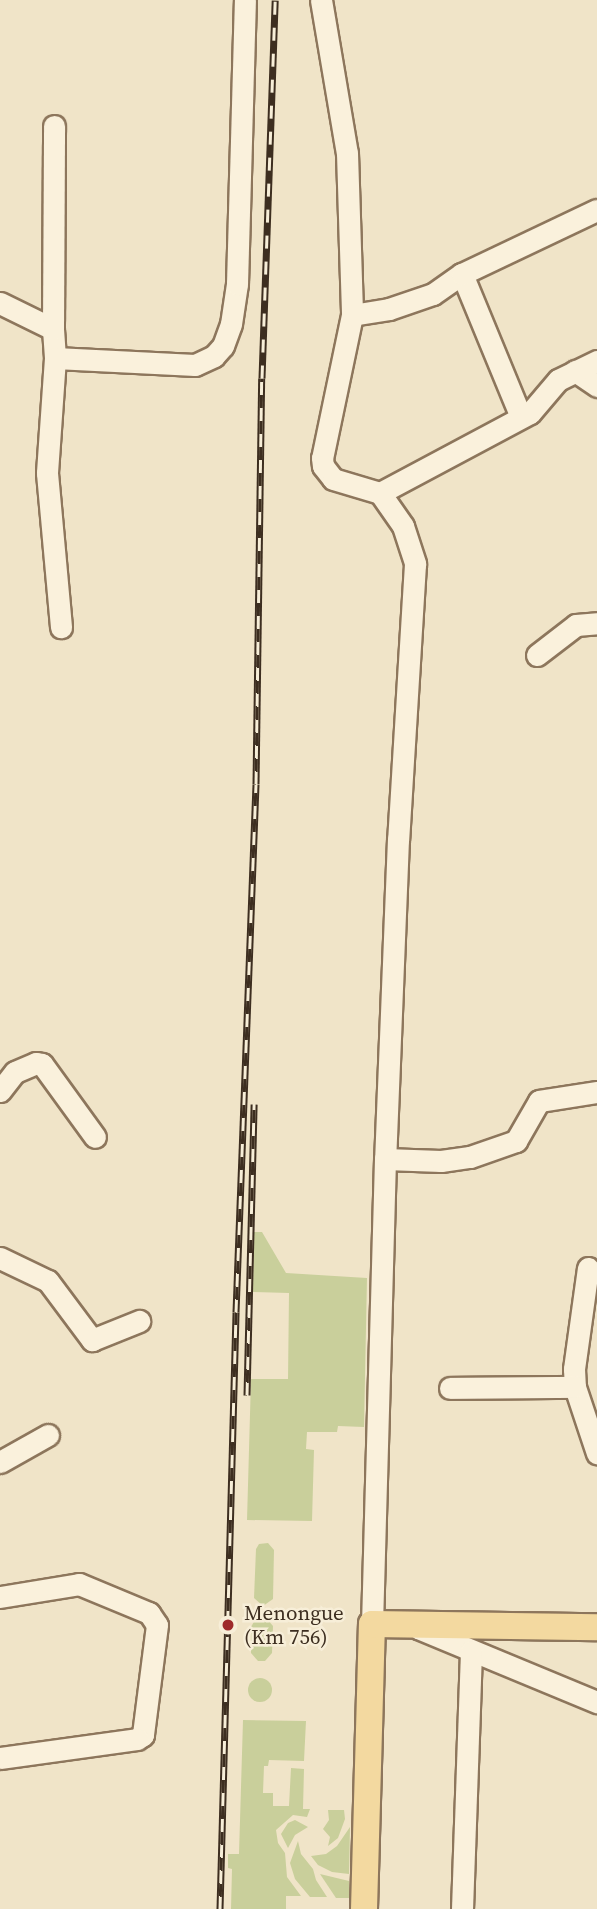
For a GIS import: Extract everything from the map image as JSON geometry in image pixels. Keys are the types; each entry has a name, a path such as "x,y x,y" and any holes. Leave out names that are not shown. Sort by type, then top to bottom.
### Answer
{"main road":[{"path":"364,1909 372,1625 597,1627"}],"street":[{"path":"55,358 195,365 214,356 223,345 231,324 237,284 245,0"},
{"path":"320,0 347,153 352,315 321,458 323,466 333,479 380,493 403,526 415,564 398,839 385,1159 372,1625"},
{"path":"54,126 55,358 47,473 61,627"},
{"path":"352,315 389,309 433,294 462,274 597,211"},
{"path":"462,274 520,415"},
{"path":"0,303 53,328"},
{"path":"380,493 520,415 530,413 553,385 597,361"},
{"path":"575,371 597,386"},
{"path":"537,655 576,625 597,623"},
{"path":"0,1091 15,1072 36,1062 42,1064 96,1137"},
{"path":"385,1159 441,1161 470,1157 516,1141 539,1101 597,1093"},
{"path":"0,1258 48,1280 92,1340 139,1321"},
{"path":"588,1268 574,1370 575,1387 597,1453"},
{"path":"450,1388 575,1387"},
{"path":"0,1462 48,1435"},
{"path":"0,1597 79,1584 149,1613 157,1625 143,1735 137,1739 0,1758"},
{"path":"412,1625 597,1702"},
{"path":"462,1909 471,1651"}],"green space":[{"path":"254,1232 262,1232 286,1273 367,1278 364,1427 338,1426 337,1432 307,1432 306,1449 314,1450 312,1521 247,1520 251,1379 288,1379 289,1293 253,1292"},
{"path":"268,1543 274,1550 273,1599 263,1606 254,1598 256,1549 259,1544"},
{"path":"256,1618 266,1618 273,1626 272,1653 265,1661 258,1661 251,1653 251,1627"},
{"path":"260,1678 271,1685 272,1690 265,1701 260,1702 249,1695 248,1690 255,1679"},
{"path":"243,1720 306,1721 304,1761 269,1760 268,1766 264,1766 263,1793 273,1793 273,1806 289,1806 291,1768 304,1769 303,1809 310,1809 307,1817 293,1815 276,1830 278,1843 285,1853 287,1877 301,1896 286,1896 286,1909 231,1909 232,1869 228,1868 228,1854 239,1854"},
{"path":"328,1810 344,1810 345,1819 338,1838 328,1846 330,1837 323,1829 329,1820"},
{"path":"295,1820 308,1827 295,1835 288,1848 281,1834 288,1823"},
{"path":"350,1827 349,1874 332,1872 318,1865 311,1856 326,1854 337,1846"},
{"path":"298,1841 301,1854 313,1869 316,1880 327,1897 310,1897 295,1879 290,1863"},
{"path":"320,1874 349,1881 349,1898 336,1898"}],"railway":[{"path":"220,1909 236,1312 256,784 262,378 275,0"},
{"path":"247,1395 254,1104"}],"place":[{"name":"Menongue (Km 756)","path":"228,1625"}]}
